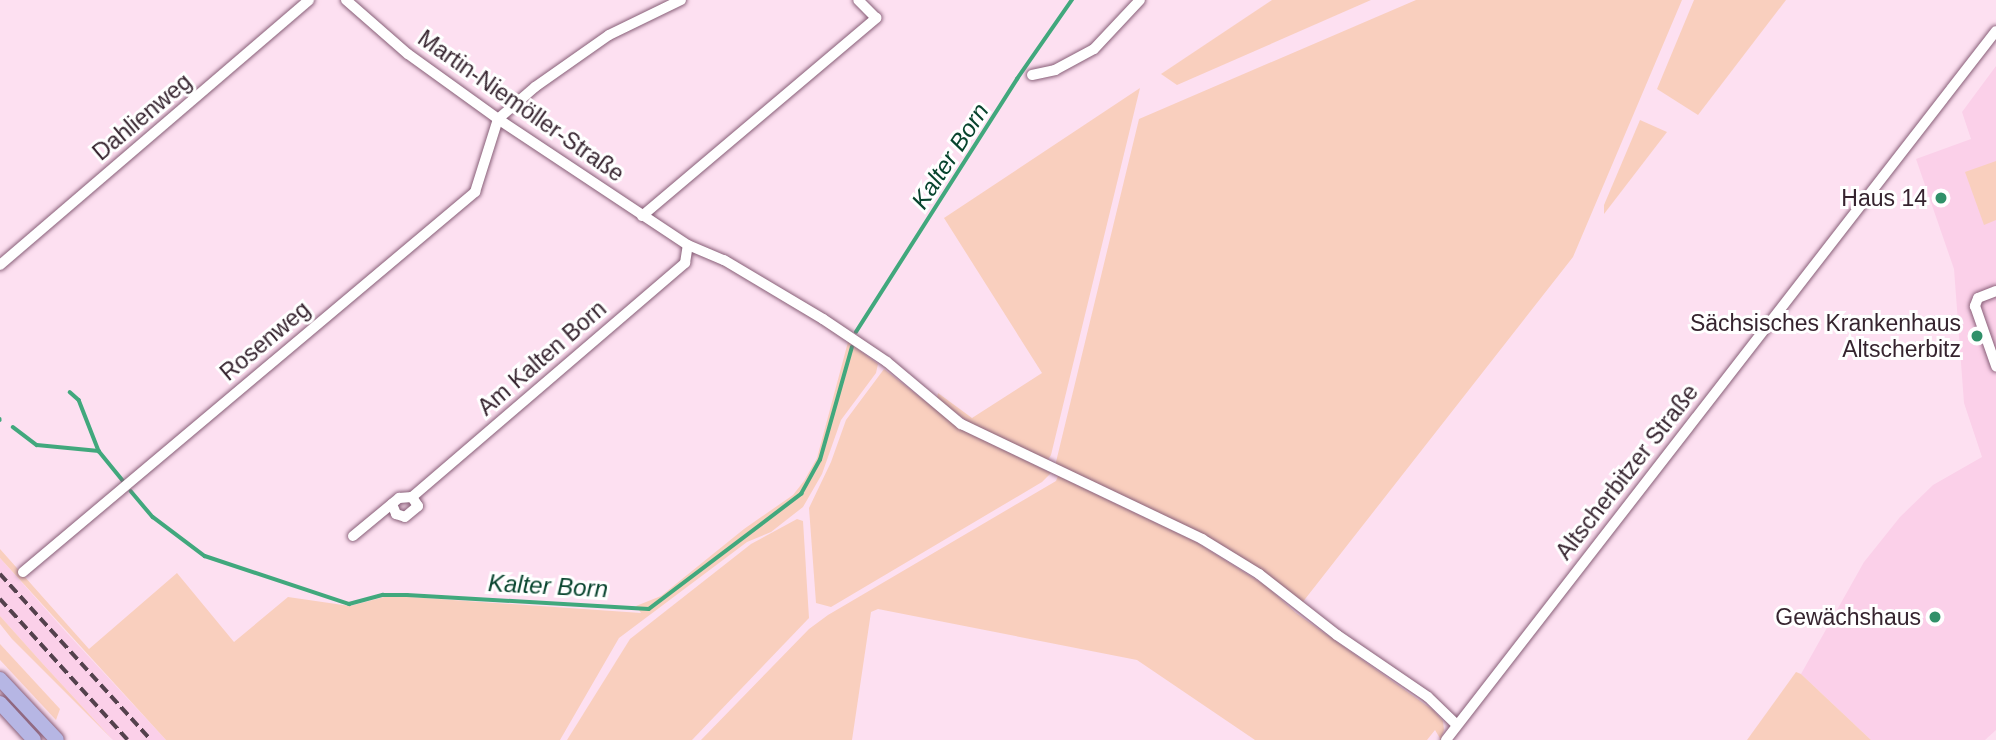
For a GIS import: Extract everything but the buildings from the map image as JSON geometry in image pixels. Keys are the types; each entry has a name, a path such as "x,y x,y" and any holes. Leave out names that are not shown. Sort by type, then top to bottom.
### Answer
{"main road":[{"path":"0,679 57,740"},
{"path":"0,703 34,740"}],"street":[{"name":"Dahlienweg","path":"0,265 309,0"},
{"name":"Martin-Niemöller-Straße","path":"346,0 408,54 498,119 642,216 688,245 736,267 823,319 887,362 961,424 1202,539 1259,575 1337,635 1428,697 1457,725"},
{"path":"498,119 576,56 609,35 681,0"},
{"path":"642,216 876,18 858,0"},
{"path":"1032,75 1055,70 1094,49 1140,0"},
{"name":"Altscherbitzer Straße","path":"1446,740 1996,31"},
{"name":"Rosenweg","path":"23,572 475,192 498,119"},
{"name":"Am Kalten Born","path":"354,536 399,498 412,497 685,263 688,245"},
{"path":"1996,291 1978,299 1975,306 1996,366"},
{"name":"Am Kalten Born","path":"392,504 396,514 405,517 418,506 412,497"}],"shaded area":[{"path":"1272,0 1371,0 1177,85 1161,74"},
{"path":"1416,0 1682,0 1573,257 1302,603 1261,572 1057,466 1056,462 1139,119"},
{"path":"1694,0 1786,0 1698,115 1657,89"},
{"path":"1996,66 1996,730 1985,740 1871,740 1801,674 1864,562 1900,517 1933,485 1982,457 1964,403 1954,269 1916,159 1971,139 1962,112"},
{"path":"1140,88 1051,455 1047,461 968,422 937,398 938,393 972,418 1042,373 944,218"},
{"path":"1640,120 1667,132 1604,214 1604,205"},
{"path":"1996,161 1996,220 1984,225 1965,172"},
{"path":"848,342 878,364 876,373 841,420 822,474 803,507 771,532 747,542 619,638 560,740 166,740 0,558 0,549 89,649 177,573 234,642 288,597 350,606 384,597 410,597 641,613 636,606 661,596 744,529 793,495 804,481 817,458"},
{"path":"884,369 962,430 1051,473 1042,482 831,607 816,603 809,508 831,462 846,420"},
{"path":"1058,476 1196,542 1266,586 1296,613 1433,710 1443,721 1441,740 1435,730 1427,740 1255,740 1137,660 878,609 871,612 852,740 701,740 809,629 828,615 1056,481"},
{"path":"797,519 803,521 809,618 692,740 567,740 630,639 751,544"},
{"path":"0,558 166,740 113,740 43,664 0,616"},
{"path":"0,616 113,740 12,639 0,624"},
{"path":"0,644 60,709 56,720 0,660"},
{"path":"1796,672 1801,674 1871,740 1747,740"}],"waterway":[{"name":"Kalter Born","path":"856,332 1017,79 1072,0"},
{"name":"Kalter Born","path":"131,491 153,517 205,556 349,604 383,595 407,595 649,609 801,494 820,460 852,347"},
{"path":"70,392 79,400 99,451"},
{"name":"Kalter Born","path":"13,427 37,445 99,451 123,481"}],"railway":[{"path":"0,574 151,740"},
{"path":"0,599 128,740"}],"place":[{"name":"Haus 14","path":"1941,198"},
{"name":"Sächsisches Krankenhaus Altscherbitz","path":"1977,336"},
{"name":"Gewächshaus","path":"1935,617"}]}
